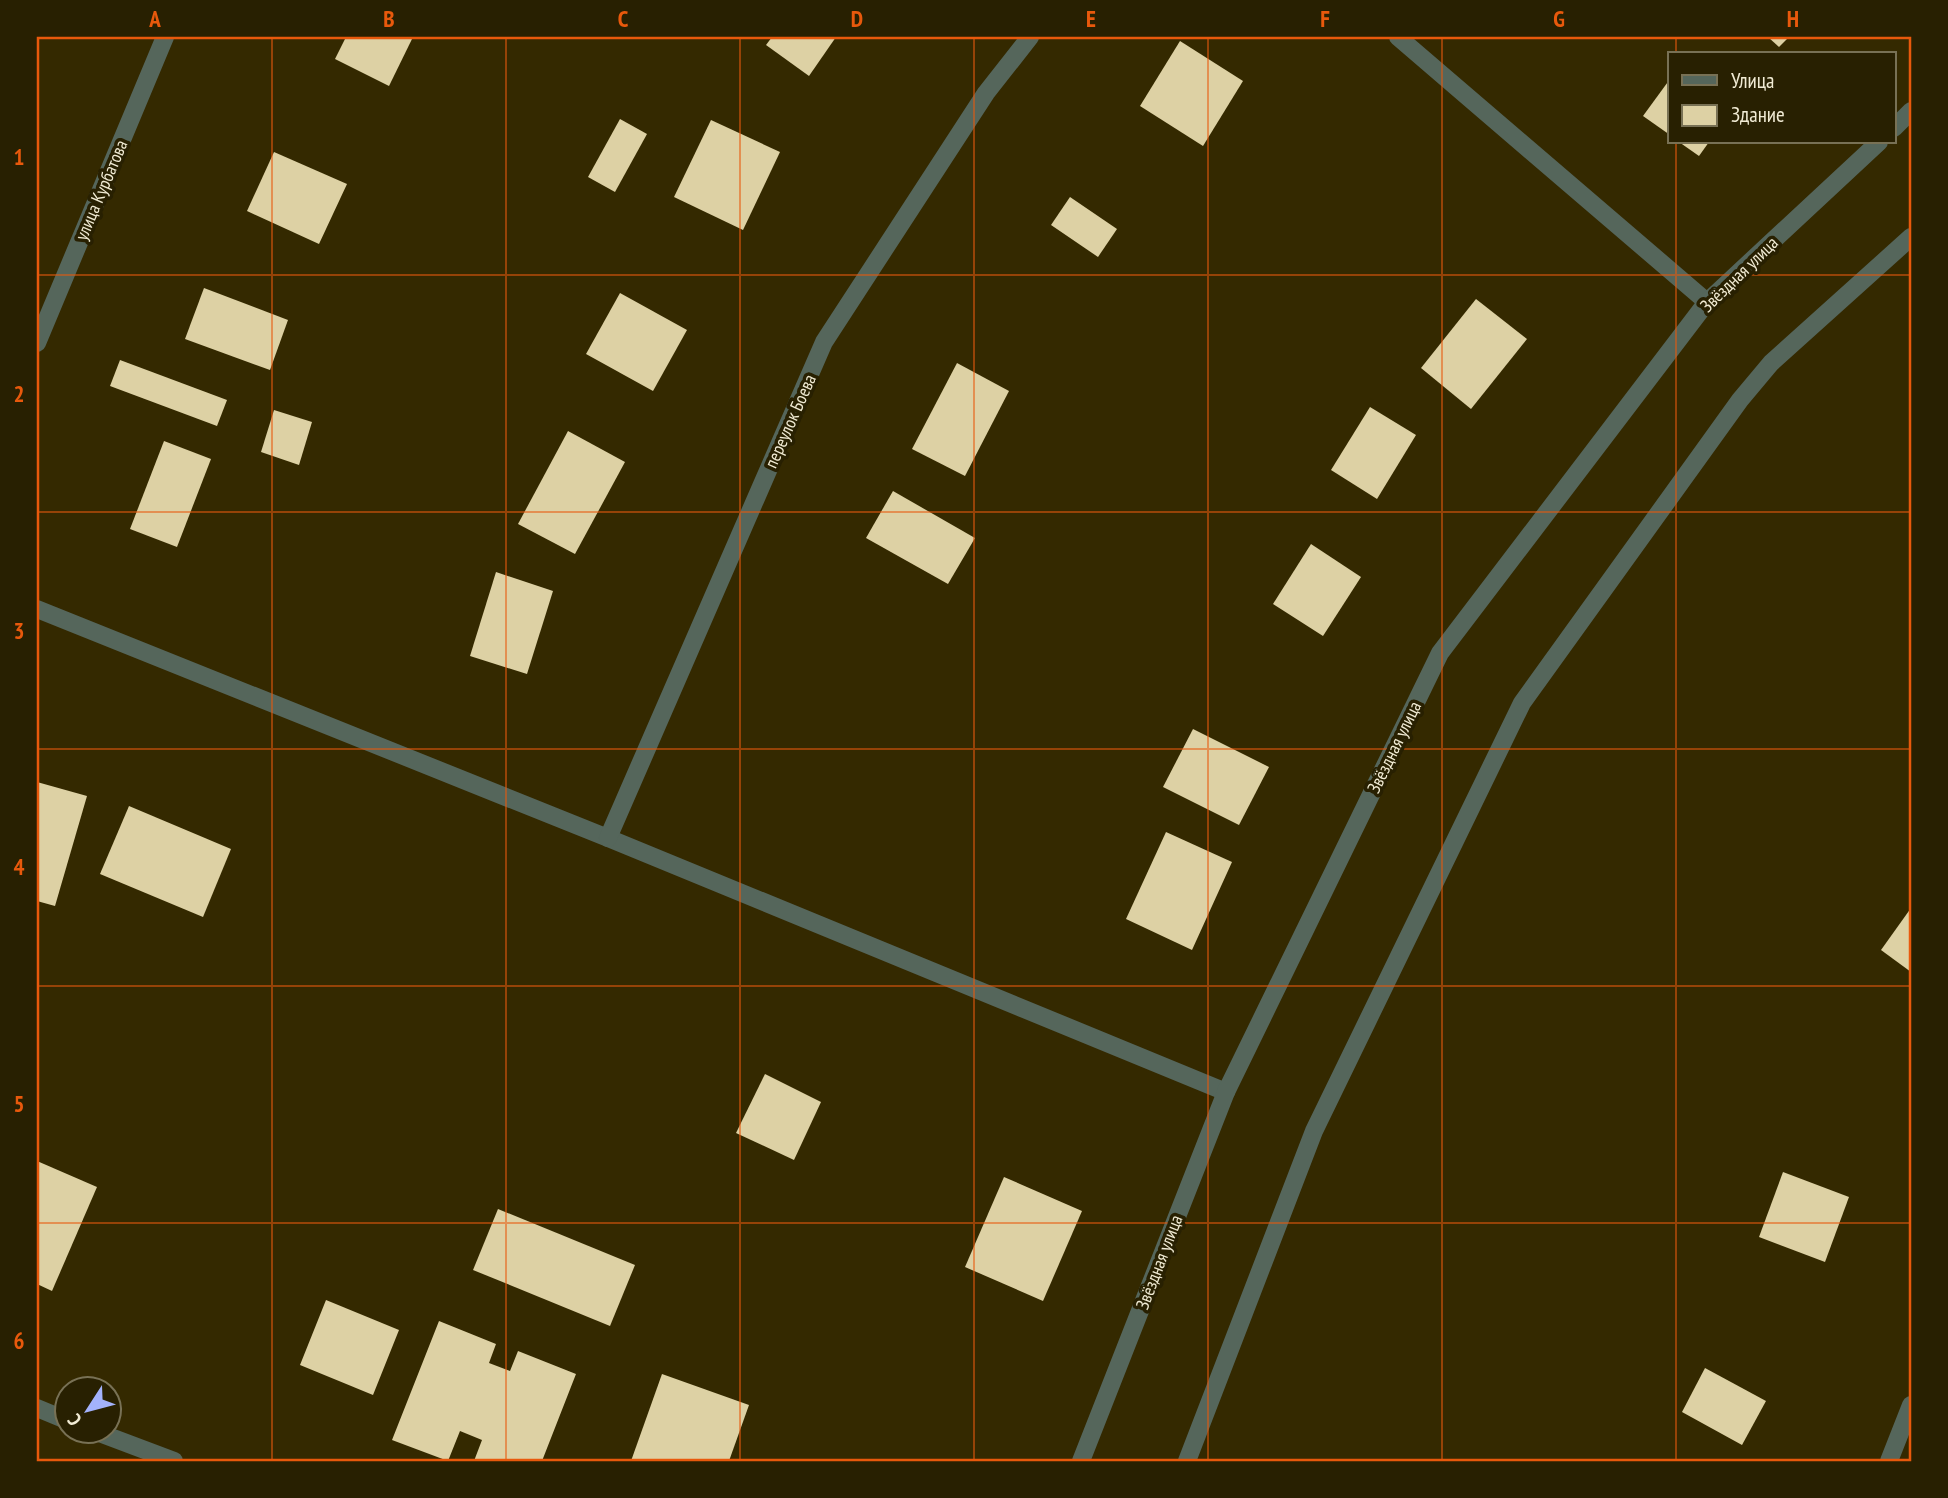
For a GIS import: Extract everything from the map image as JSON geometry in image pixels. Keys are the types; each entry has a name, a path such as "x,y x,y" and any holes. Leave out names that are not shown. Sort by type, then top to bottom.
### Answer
{"street":[{"name":"улица Курбатова","path":"37,343 165,37"},
{"name":"переулок Боева","path":"608,838 824,342 986,93 1030,37"},
{"path":"1398,37 1707,302"},
{"path":"1896,126 1911,111"},
{"name":"Звёздная улица","path":"1081,1461 1226,1092 1440,653 1707,302 1877,144"},
{"path":"1187,1461 1314,1131 1522,703 1740,400 1771,363 1911,237"},
{"path":"37,609 608,838 1226,1092"},
{"path":"1889,1461 1911,1405"},
{"path":"122,1441 174,1461"}],"building":[{"path":"346,37 413,37 389,86 335,59"},
{"path":"772,37 836,37 809,76 766,45"},
{"path":"1768,37 1789,37 1779,47"},
{"path":"1180,41 1243,81 1203,146 1140,106"},
{"path":"1668,82 1668,134 1643,116"},
{"path":"620,119 647,134 615,192 588,177"},
{"path":"711,120 780,152 743,230 674,197"},
{"path":"1682,144 1708,144 1699,156"},
{"path":"274,152 347,184 319,244 247,211"},
{"path":"1070,197 1117,229 1098,257 1051,225"},
{"path":"204,288 288,320 270,370 185,339"},
{"path":"620,293 687,330 653,391 586,354"},
{"path":"1476,299 1527,339 1471,409 1421,368"},
{"path":"120,360 227,400 217,426 110,386"},
{"path":"957,363 1009,391 965,476 912,449"},
{"path":"1370,407 1416,435 1377,499 1331,470"},
{"path":"274,410 312,422 299,465 261,452"},
{"path":"568,431 625,462 575,554 518,524"},
{"path":"164,441 211,459 177,547 130,529"},
{"path":"893,491 975,538 948,584 866,538"},
{"path":"1311,544 1361,577 1323,636 1273,604"},
{"path":"496,572 553,591 527,674 470,656"},
{"path":"1193,729 1269,767 1239,825 1163,787"},
{"path":"37,782 87,796 55,906 37,901"},
{"path":"129,806 231,849 203,917 100,874"},
{"path":"1166,832 1232,862 1192,950 1126,919"},
{"path":"1911,908 1911,972 1881,950"},
{"path":"765,1074 821,1102 794,1160 736,1133"},
{"path":"37,1161 97,1187 52,1291 37,1284"},
{"path":"1783,1172 1849,1197 1825,1262 1759,1237"},
{"path":"1004,1177 1082,1211 1043,1301 965,1267"},
{"path":"498,1209 635,1265 610,1326 473,1270"},
{"path":"326,1300 399,1330 373,1395 300,1365"},
{"path":"439,1321 496,1344 489,1363 510,1371 518,1351 576,1374 542,1461 474,1461 482,1440 460,1431 448,1461 392,1440"},
{"path":"1705,1368 1766,1401 1742,1445 1682,1412"},
{"path":"662,1374 749,1405 729,1461 631,1461"}]}
